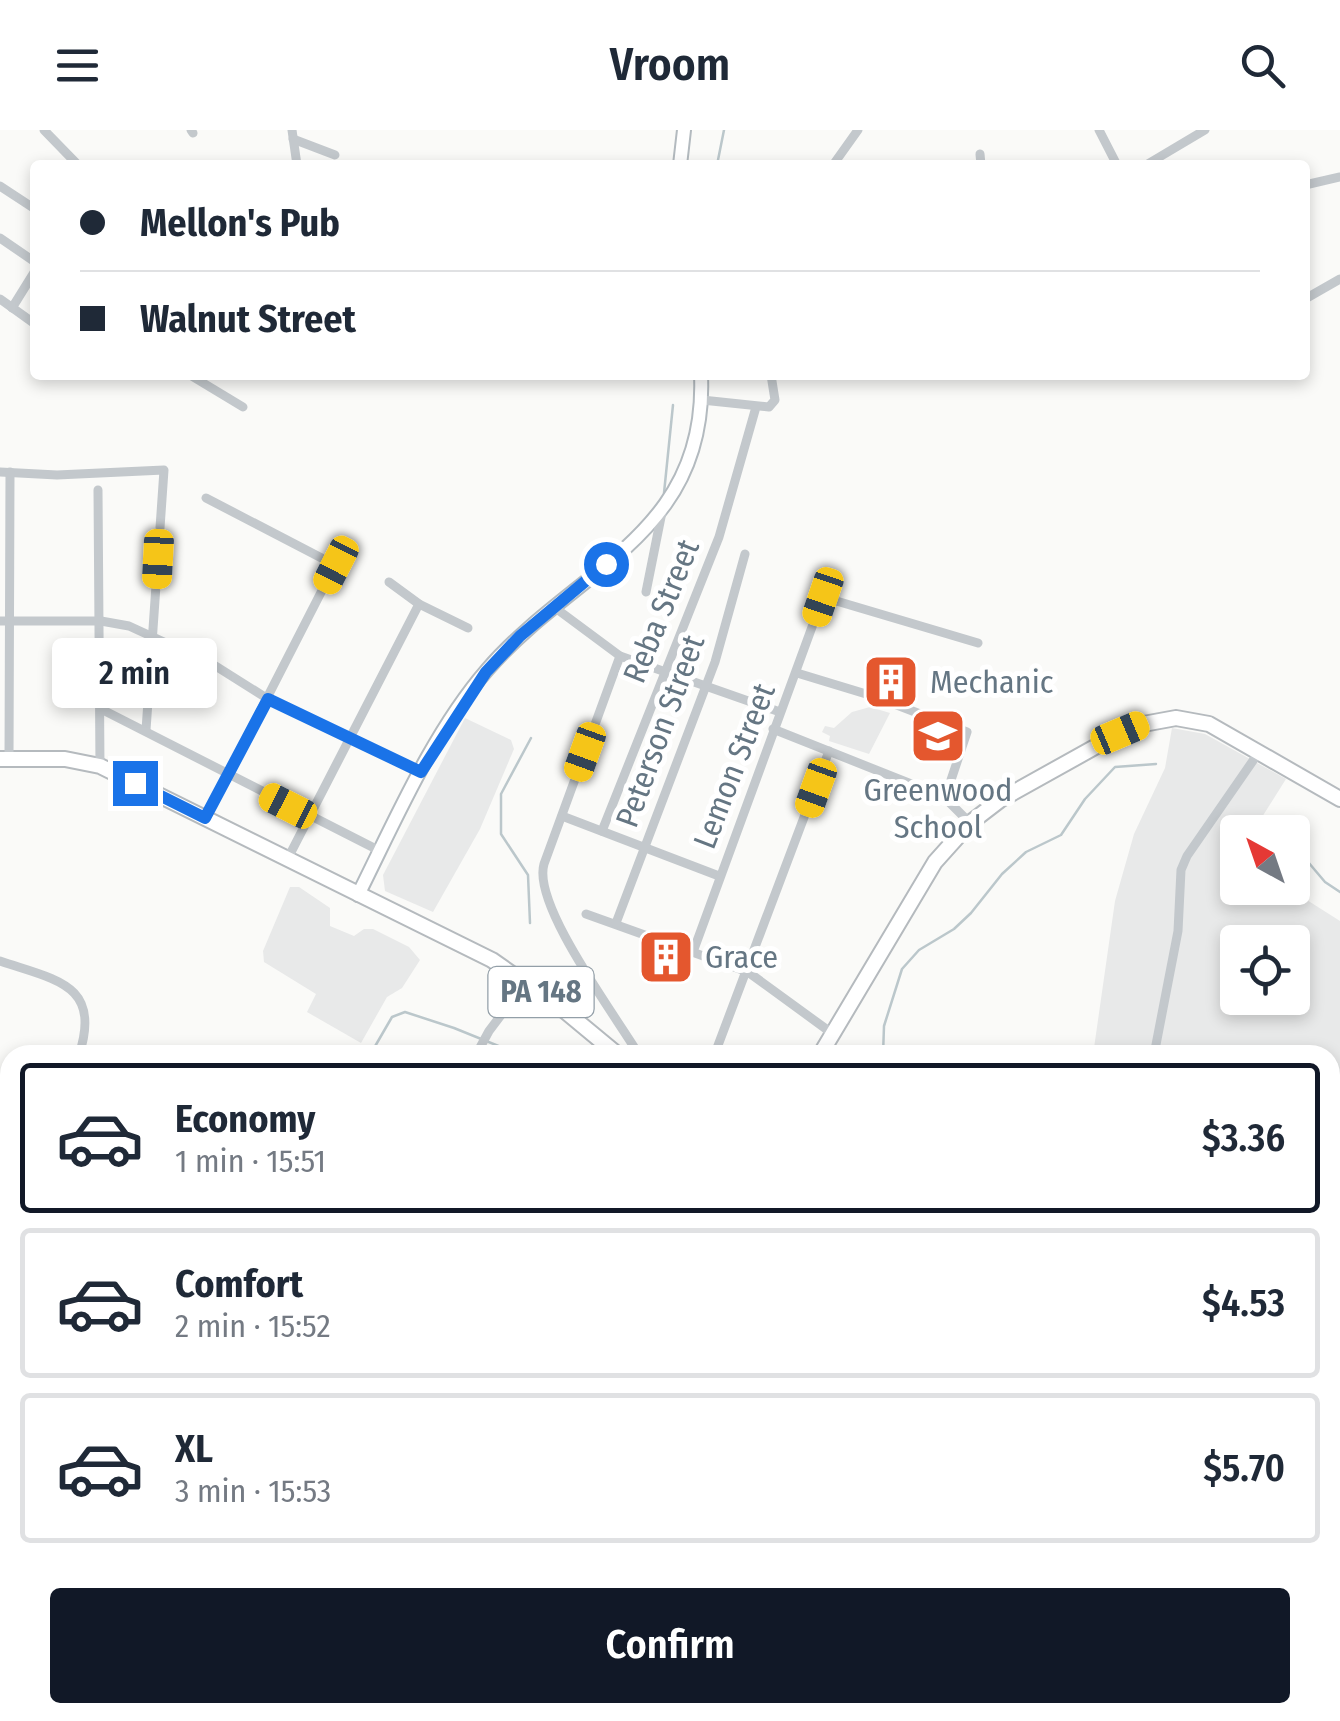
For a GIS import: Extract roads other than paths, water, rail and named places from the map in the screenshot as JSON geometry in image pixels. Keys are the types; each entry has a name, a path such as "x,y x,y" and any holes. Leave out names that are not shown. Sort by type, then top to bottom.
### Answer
{"main road":[{"path":"681,160 684,130"},
{"path":"358,894 421,772 486,672 520,636 639,538 662,512 696,442 702,400 700,380"},
{"path":"826,1045 935,862 970,823 1027,784 1138,725 1176,718 1209,724 1340,799"},
{"name":"PA 148","path":"4,759 65,759 100,766 482,956 526,982 605,1045"}],"street":[{"path":"44,130 73,160"},
{"path":"837,160 858,130"},
{"path":"1099,130 1114,160"},
{"path":"1154,160 1202,131"},
{"path":"293,134 335,155"},
{"path":"293,134 296,160"},
{"path":"1310,184 1340,177"},
{"path":"0,186 30,205"},
{"path":"0,238 30,259"},
{"path":"12,308 30,278"},
{"path":"1310,296 1340,279"},
{"path":"0,300 30,321"},
{"path":"198,380 244,407"},
{"name":"Reba Street","path":"602,831 719,537 756,407 774,403 772,380"},
{"path":"702,400 756,407"},
{"path":"4,759 5,472 57,475 164,470 146,730"},
{"path":"98,490 100,766"},
{"path":"205,818 336,565 206,498"},
{"path":"646,592 662,512"},
{"name":"Peterson Street","path":"616,923 715,662 744,554"},
{"path":"389,582 419,604 468,628"},
{"name":"Lemon Street","path":"693,952 823,597 978,644"},
{"path":"287,860 419,604"},
{"path":"554,607 620,656 780,712"},
{"path":"4,621 101,621 129,626 214,665 268,699 421,772"},
{"path":"620,656 541,872 544,892 570,946 632,1045"},
{"path":"796,673 876,697 967,732 946,798"},
{"path":"102,710 380,850"},
{"path":"774,729 946,798 970,823"},
{"path":"718,1045 829,751"},
{"path":"1156,1045 1178,931 1181,870 1259,752"},
{"path":"562,816 719,876"},
{"path":"586,914 748,972 833,1034"},
{"path":"0,962 58,981 76,994 84,1006 88,1028 82,1045"},
{"path":"482,1045 526,982"}],"waterway":[{"path":"718,160 724,130"},
{"path":"664,493 673,405"},
{"path":"530,923 528,875 501,834 501,794 531,738"},
{"path":"883,1045 884,1026 902,969 919,950 954,929 1026,852 1061,835 1085,799 1115,767 1156,764"},
{"path":"1310,864 1340,892"},
{"path":"376,1045 392,1017 405,1012 496,1045"}],"place":[{"name":"Mechanic","path":"891,682"},
{"name":"Greenwood School","path":"938,736"},
{"name":"Grace","path":"666,957"}]}
